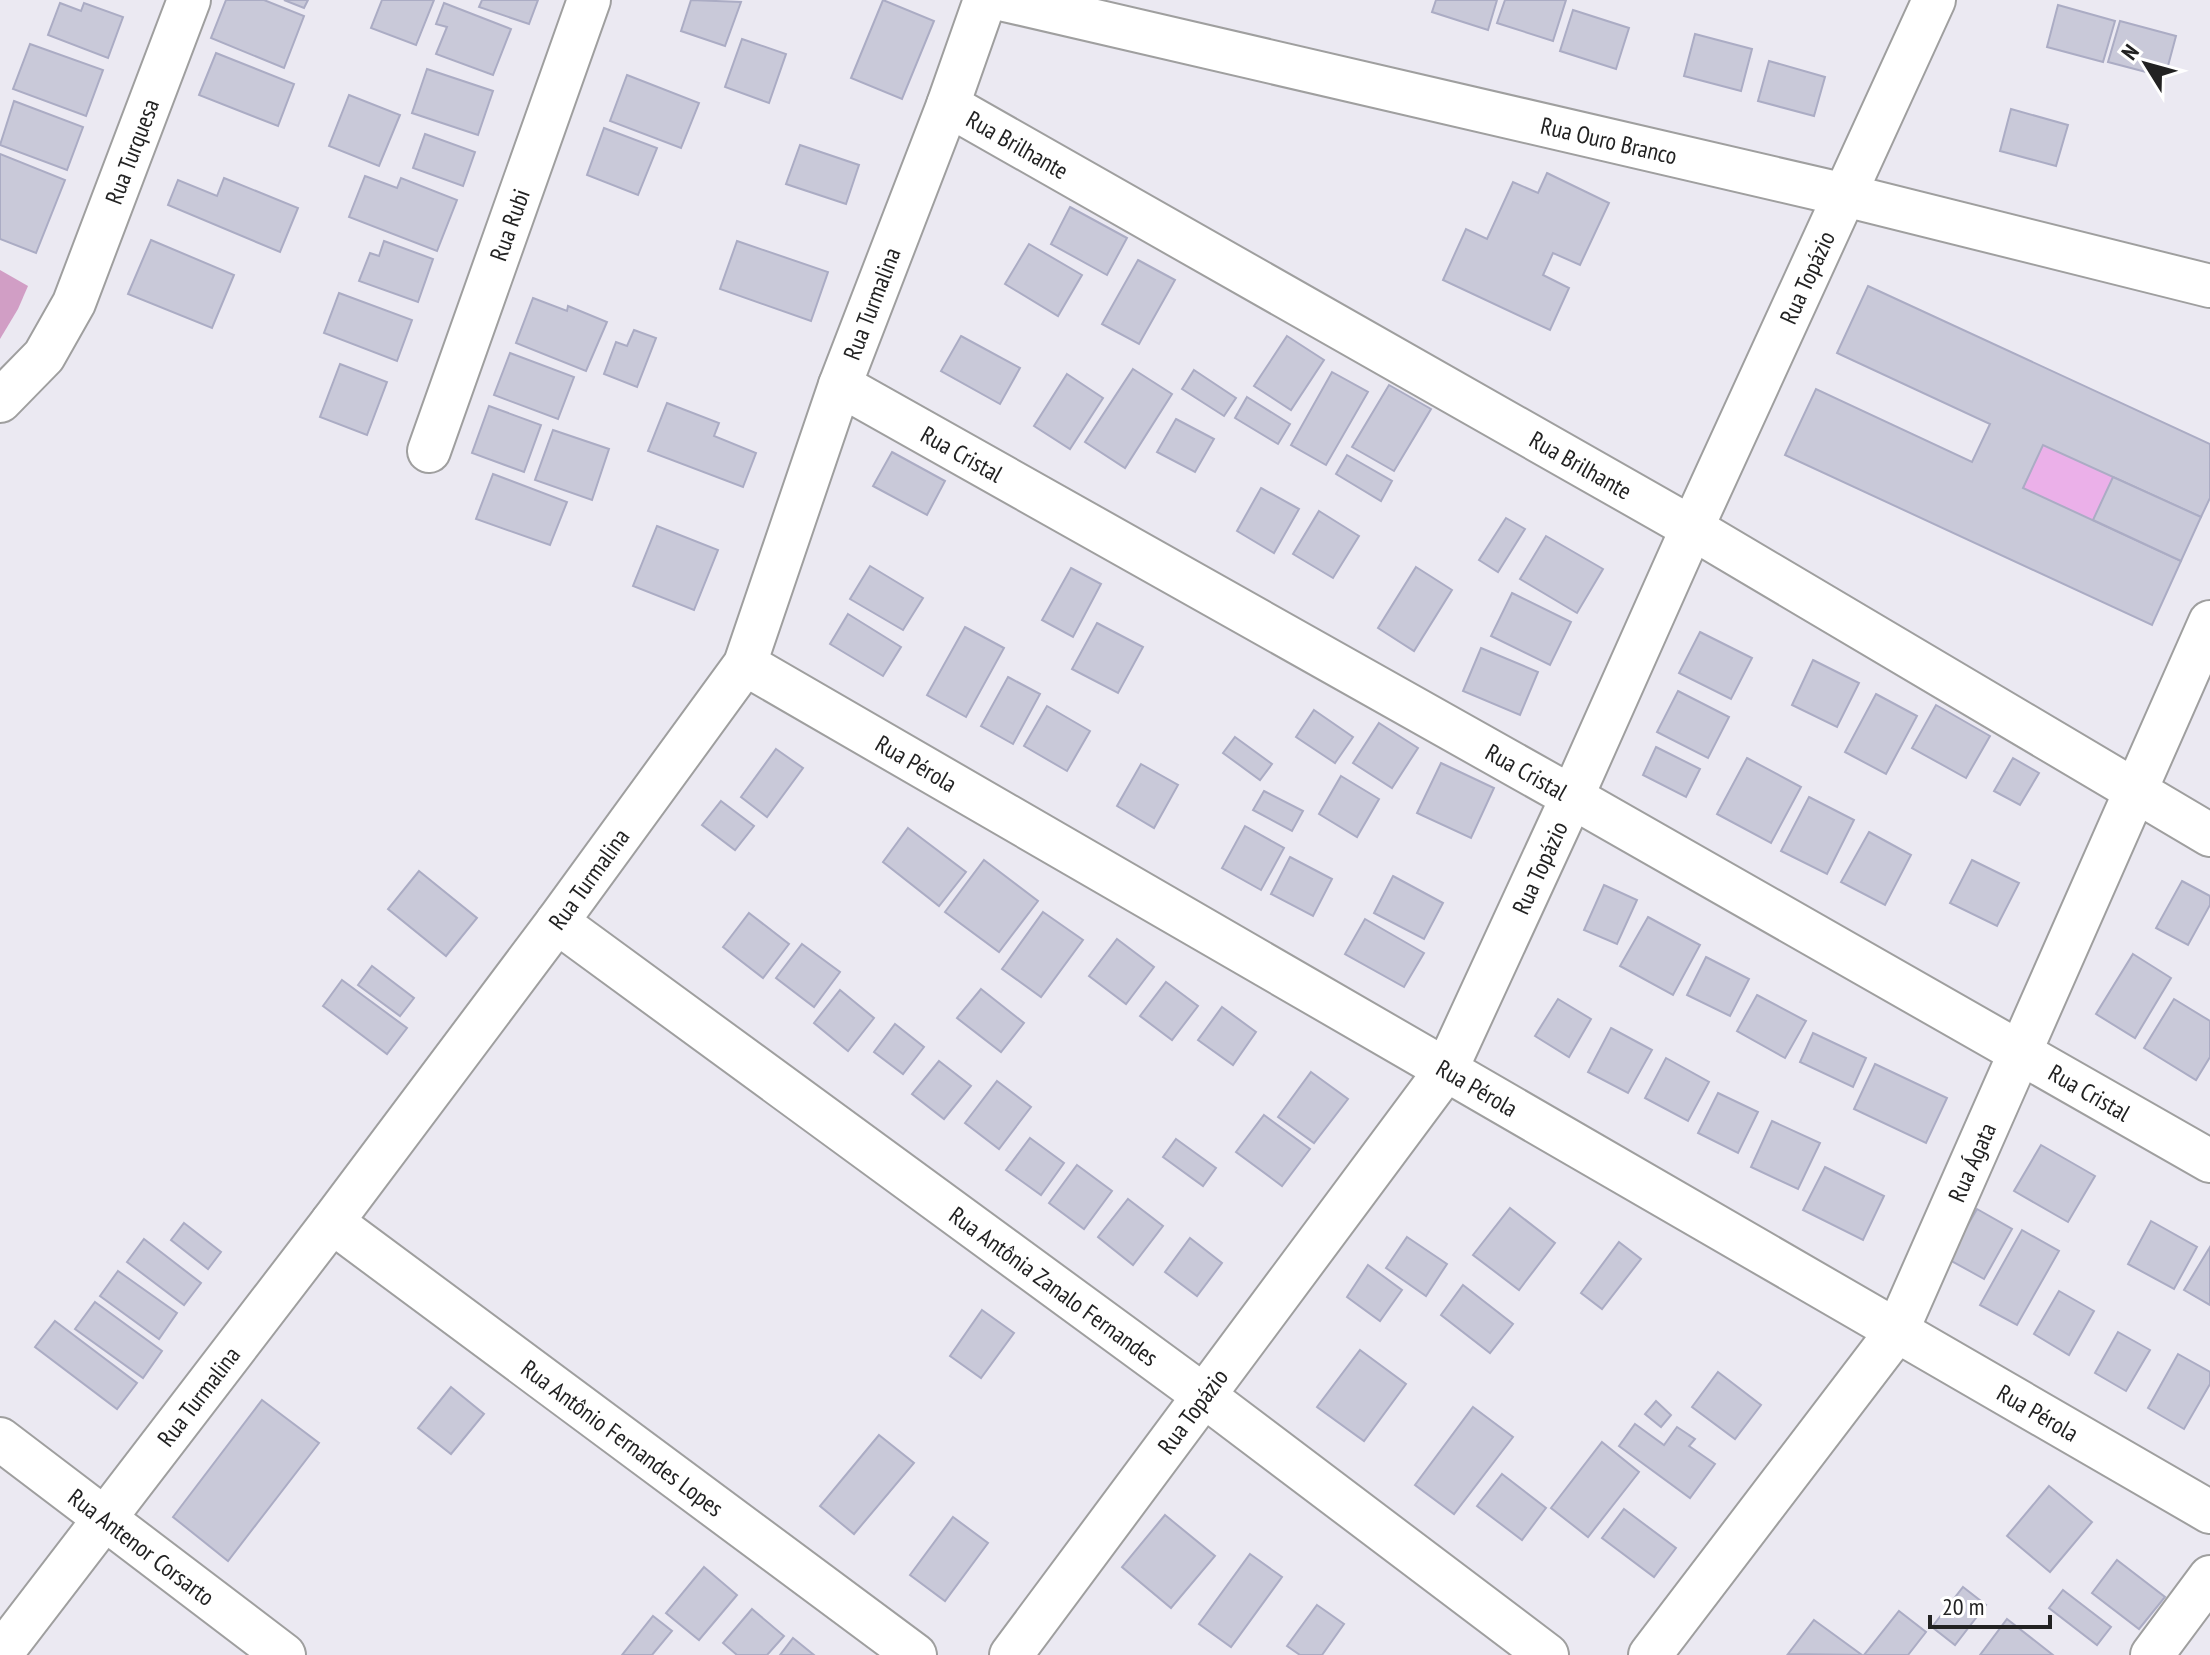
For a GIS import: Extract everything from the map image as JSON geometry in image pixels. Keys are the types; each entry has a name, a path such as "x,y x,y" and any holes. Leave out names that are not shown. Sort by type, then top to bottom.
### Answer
{"street":[{"name":"Rua Turquesa","path":"0,401 44,356 74,303 189,0"},
{"name":"Rua Rubi","path":"429,451 589,0"},
{"name":"Rua Turmalina","path":"0,1655 332,1222 745,664 840,385 985,0"},
{"name":"Rua Ouro Branco","path":"1005,0 1845,195 2210,286"},
{"name":"Rua Topázio","path":"1011,1655 1446,1070 1934,0"},
{"name":"Rua Brilhante","path":"948,105 1692,528 2210,835"},
{"name":"Rua Cristal","path":"840,385 2210,1161"},
{"name":"Rua Ágata","path":"1650,1655 1897,1331 2210,622"},
{"name":"Rua Pérola","path":"745,664 2210,1512"},
{"name":"Rua Antônia Zanalo Fernandes","path":"557,922 1203,1395 1547,1655"},
{"name":"Rua Antônio Fernandes Lopes","path":"332,1222 915,1655"},
{"name":"Rua Antenor Corsarto","path":"0,1439 284,1655"},
{"path":"2152,1655 2210,1577"}],"shaded area":[{"path":"0,270 28,286 0,339"},
{"path":"2043,445 2113,477 2093,520 2023,488"}],"building":[{"path":"226,0 264,0 304,16 284,68 211,38"},
{"path":"284,0 308,0 304,8"},
{"path":"382,0 434,0 416,45 371,28"},
{"path":"482,0 538,0 529,24 479,7"},
{"path":"691,0 741,2 725,46 681,31"},
{"path":"883,0 934,21 902,99 851,78"},
{"path":"1436,0 1497,0 1488,30 1432,12"},
{"path":"1505,0 1566,0 1553,41 1497,23"},
{"path":"60,3 81,11 84,3 123,17 108,58 48,35"},
{"path":"444,3 511,29 493,75 436,54 447,27 436,24"},
{"path":"2058,5 2115,21 2103,62 2047,47"},
{"path":"1573,10 1629,28 1616,69 1560,51"},
{"path":"2120,21 2176,36 2165,77 2108,62"},
{"path":"1695,34 1752,49 1741,91 1684,76"},
{"path":"742,39 786,54 769,103 725,87"},
{"path":"30,44 103,70 86,116 13,89"},
{"path":"216,53 294,84 278,126 199,95"},
{"path":"1769,61 1825,77 1814,116 1758,101"},
{"path":"427,69 493,91 478,135 412,113"},
{"path":"627,75 699,103 681,148 610,121"},
{"path":"349,95 400,115 379,166 329,146"},
{"path":"14,101 83,127 67,170 0,145"},
{"path":"2011,109 2068,125 2056,166 2000,151"},
{"path":"604,128 657,148 638,195 587,175"},
{"path":"425,134 475,152 463,186 413,168"},
{"path":"800,145 859,165 846,204 786,184"},
{"path":"0,154 65,180 36,253 0,239"},
{"path":"1547,173 1609,203 1580,265 1553,253 1543,275 1569,288 1550,330 1443,280 1466,229 1487,239 1513,182 1538,193"},
{"path":"365,176 397,188 401,178 457,200 437,251 349,217"},
{"path":"224,178 298,208 280,252 168,205 178,180 217,196"},
{"path":"1070,207 1127,238 1107,275 1051,244"},
{"path":"151,240 234,275 212,328 128,294"},
{"path":"384,241 433,259 418,302 359,281 370,253 379,256"},
{"path":"737,241 828,272 811,321 720,289"},
{"path":"1029,244 1082,275 1058,316 1005,284"},
{"path":"1138,260 1175,280 1139,344 1102,324"},
{"path":"1868,286 2210,444 2210,498 2201,517 2043,445 2023,488 2181,561 2152,625 1785,455 1816,389 1972,462 1990,424 1837,353"},
{"path":"339,293 412,320 397,361 324,333"},
{"path":"533,298 567,311 568,306 607,322 586,371 516,343"},
{"path":"634,330 656,338 637,387 604,374 616,342 627,346"},
{"path":"961,336 1020,368 1000,404 941,371"},
{"path":"1287,336 1324,360 1291,410 1254,386"},
{"path":"510,353 574,377 558,419 494,395"},
{"path":"340,364 387,382 367,435 320,417"},
{"path":"1133,369 1172,394 1125,468 1085,442"},
{"path":"1194,370 1236,398 1224,416 1182,389"},
{"path":"1332,372 1368,392 1326,465 1291,445"},
{"path":"1067,374 1103,398 1070,449 1034,426"},
{"path":"1389,385 1431,409 1394,471 1352,447"},
{"path":"1247,397 1290,424 1278,444 1235,418"},
{"path":"667,403 719,423 714,436 756,453 743,487 648,451"},
{"path":"489,406 541,425 524,472 472,453"},
{"path":"1176,419 1214,439 1195,472 1157,452"},
{"path":"553,430 609,449 592,500 535,480"},
{"path":"892,452 945,481 927,515 873,486"},
{"path":"1347,455 1392,481 1381,501 1336,474"},
{"path":"493,474 567,502 550,545 476,519"},
{"path":"2113,477 2201,517 2181,561 2093,520"},
{"path":"1261,488 1299,509 1274,553 1237,531"},
{"path":"1319,511 1359,536 1333,578 1293,554"},
{"path":"1506,518 1525,529 1498,572 1479,560"},
{"path":"657,526 718,550 694,610 633,586"},
{"path":"1546,536 1603,569 1577,613 1520,579"},
{"path":"870,566 923,598 903,630 850,599"},
{"path":"1416,567 1452,590 1414,651 1378,628"},
{"path":"1071,568 1101,584 1073,637 1042,620"},
{"path":"1512,593 1571,622 1550,665 1491,636"},
{"path":"848,614 901,647 883,676 830,644"},
{"path":"1097,623 1143,647 1118,693 1072,669"},
{"path":"965,627 1004,648 966,717 927,695"},
{"path":"1700,632 1752,658 1731,699 1679,673"},
{"path":"1481,648 1538,672 1520,715 1463,691"},
{"path":"1813,660 1859,683 1837,727 1792,705"},
{"path":"1008,677 1040,694 1013,744 981,726"},
{"path":"1678,691 1729,717 1708,758 1657,732"},
{"path":"1876,694 1917,716 1886,774 1845,752"},
{"path":"1936,705 1990,736 1966,778 1912,748"},
{"path":"1047,706 1090,731 1067,771 1024,746"},
{"path":"1314,710 1353,737 1335,763 1296,737"},
{"path":"1379,723 1418,748 1392,788 1353,763"},
{"path":"1235,737 1272,764 1260,780 1223,753"},
{"path":"1656,747 1700,769 1686,797 1643,775"},
{"path":"776,749 803,768 767,817 741,797"},
{"path":"1747,758 1801,787 1771,843 1717,814"},
{"path":"2013,758 2039,773 2020,805 1994,791"},
{"path":"1441,763 1494,788 1471,838 1417,813"},
{"path":"1141,764 1178,785 1154,828 1117,806"},
{"path":"1341,776 1379,799 1357,837 1319,814"},
{"path":"1264,791 1303,811 1292,831 1253,810"},
{"path":"1809,797 1854,820 1827,874 1781,851"},
{"path":"721,801 754,826 735,850 702,825"},
{"path":"1245,826 1284,848 1261,890 1222,868"},
{"path":"908,828 966,872 939,906 883,862"},
{"path":"1869,832 1911,855 1885,905 1841,882"},
{"path":"1290,857 1332,879 1313,916 1271,894"},
{"path":"984,860 1038,901 999,952 945,912"},
{"path":"1972,860 2019,883 1997,926 1950,903"},
{"path":"419,871 477,918 446,956 388,909"},
{"path":"1393,876 1443,903 1424,939 1374,913"},
{"path":"2182,881 2210,896 2210,905 2188,945 2156,928"},
{"path":"1604,885 1637,900 1617,944 1584,930"},
{"path":"1043,912 1083,940 1041,997 1002,969"},
{"path":"749,913 789,944 763,978 723,947"},
{"path":"1648,917 1700,945 1673,995 1620,966"},
{"path":"1365,919 1424,953 1404,987 1345,954"},
{"path":"1117,939 1154,967 1126,1004 1089,976"},
{"path":"802,944 840,972 814,1007 776,978"},
{"path":"2133,954 2171,978 2135,1038 2096,1014"},
{"path":"1706,957 1749,979 1730,1016 1687,995"},
{"path":"372,966 414,998 400,1016 358,985"},
{"path":"342,980 407,1028 387,1054 323,1006"},
{"path":"1166,982 1198,1006 1172,1040 1140,1016"},
{"path":"981,989 1024,1023 1001,1052 957,1018"},
{"path":"840,990 874,1018 848,1051 814,1023"},
{"path":"1757,995 1806,1021 1785,1058 1737,1031"},
{"path":"1558,999 1591,1019 1569,1057 1535,1036"},
{"path":"2174,999 2210,1021 2210,1057 2196,1080 2144,1048"},
{"path":"1222,1007 1256,1032 1233,1065 1198,1040"},
{"path":"895,1024 924,1047 903,1074 874,1052"},
{"path":"1611,1028 1652,1050 1628,1093 1588,1072"},
{"path":"1813,1033 1866,1058 1853,1087 1800,1062"},
{"path":"1666,1058 1709,1082 1688,1121 1645,1098"},
{"path":"939,1061 971,1086 944,1119 912,1094"},
{"path":"1875,1064 1947,1098 1926,1143 1854,1109"},
{"path":"1311,1072 1348,1099 1314,1143 1278,1117"},
{"path":"997,1081 1031,1107 999,1149 965,1123"},
{"path":"1718,1093 1758,1112 1738,1153 1698,1133"},
{"path":"1264,1115 1310,1149 1282,1186 1236,1152"},
{"path":"1772,1121 1820,1143 1798,1189 1751,1167"},
{"path":"1030,1138 1064,1163 1041,1195 1006,1170"},
{"path":"1176,1139 1216,1168 1203,1186 1163,1157"},
{"path":"2041,1145 2095,1176 2068,1222 2014,1191"},
{"path":"1077,1165 1112,1191 1084,1229 1049,1203"},
{"path":"1825,1167 1884,1196 1863,1240 1803,1210"},
{"path":"1128,1199 1163,1226 1133,1265 1098,1237"},
{"path":"1510,1208 1555,1243 1519,1290 1473,1255"},
{"path":"1977,1209 2012,1229 1984,1279 1948,1259"},
{"path":"2151,1221 2197,1247 2174,1289 2128,1264"},
{"path":"184,1223 221,1252 208,1269 171,1240"},
{"path":"2022,1230 2059,1251 2017,1325 1980,1305"},
{"path":"1407,1237 1447,1264 1426,1296 1386,1268"},
{"path":"1190,1238 1222,1263 1197,1296 1165,1272"},
{"path":"144,1239 201,1283 184,1305 127,1262"},
{"path":"1619,1242 1641,1259 1602,1309 1581,1293"},
{"path":"2210,1247 2210,1305 2184,1290"},
{"path":"1368,1265 1402,1290 1380,1321 1347,1297"},
{"path":"118,1271 177,1313 159,1339 100,1296"},
{"path":"1463,1285 1513,1324 1490,1353 1441,1315"},
{"path":"2059,1291 2094,1311 2069,1355 2034,1334"},
{"path":"95,1302 162,1351 143,1378 75,1329"},
{"path":"982,1310 1014,1333 981,1378 950,1356"},
{"path":"55,1321 137,1383 117,1409 35,1347"},
{"path":"2118,1332 2150,1350 2126,1391 2095,1373"},
{"path":"1360,1350 1406,1384 1364,1441 1317,1407"},
{"path":"2178,1354 2210,1372 2210,1384 2184,1429 2148,1408"},
{"path":"1718,1372 1761,1405 1735,1439 1692,1407"},
{"path":"451,1387 484,1414 451,1454 418,1428"},
{"path":"262,1400 319,1443 228,1561 173,1517"},
{"path":"1656,1401 1671,1415 1661,1427 1645,1414"},
{"path":"1473,1407 1513,1437 1454,1514 1415,1485"},
{"path":"1635,1424 1664,1445 1677,1427 1695,1439 1689,1446 1715,1464 1690,1498 1619,1446"},
{"path":"879,1435 914,1463 854,1534 820,1506"},
{"path":"1602,1442 1639,1472 1588,1537 1551,1508"},
{"path":"1502,1474 1546,1508 1522,1540 1477,1506"},
{"path":"2049,1486 2092,1522 2050,1572 2007,1536"},
{"path":"1624,1509 1676,1548 1654,1577 1602,1538"},
{"path":"1165,1515 1215,1556 1171,1608 1122,1567"},
{"path":"953,1517 988,1543 945,1601 910,1575"},
{"path":"1250,1554 1282,1577 1231,1647 1199,1624"},
{"path":"2117,1560 2165,1597 2139,1629 2092,1593"},
{"path":"704,1567 737,1595 699,1640 666,1613"},
{"path":"1963,1587 1986,1605 1955,1645 1932,1627"},
{"path":"2063,1590 2111,1627 2097,1645 2049,1608"},
{"path":"1317,1605 1344,1624 1322,1655 1300,1655 1287,1646"},
{"path":"752,1609 784,1636 767,1655 737,1655 723,1643"},
{"path":"1899,1611 1926,1632 1908,1655 1864,1655"},
{"path":"653,1616 672,1631 652,1655 622,1655"},
{"path":"2007,1619 2053,1655 1980,1655"},
{"path":"1814,1620 1862,1655 1788,1654"},
{"path":"793,1638 814,1655 780,1655"}]}
